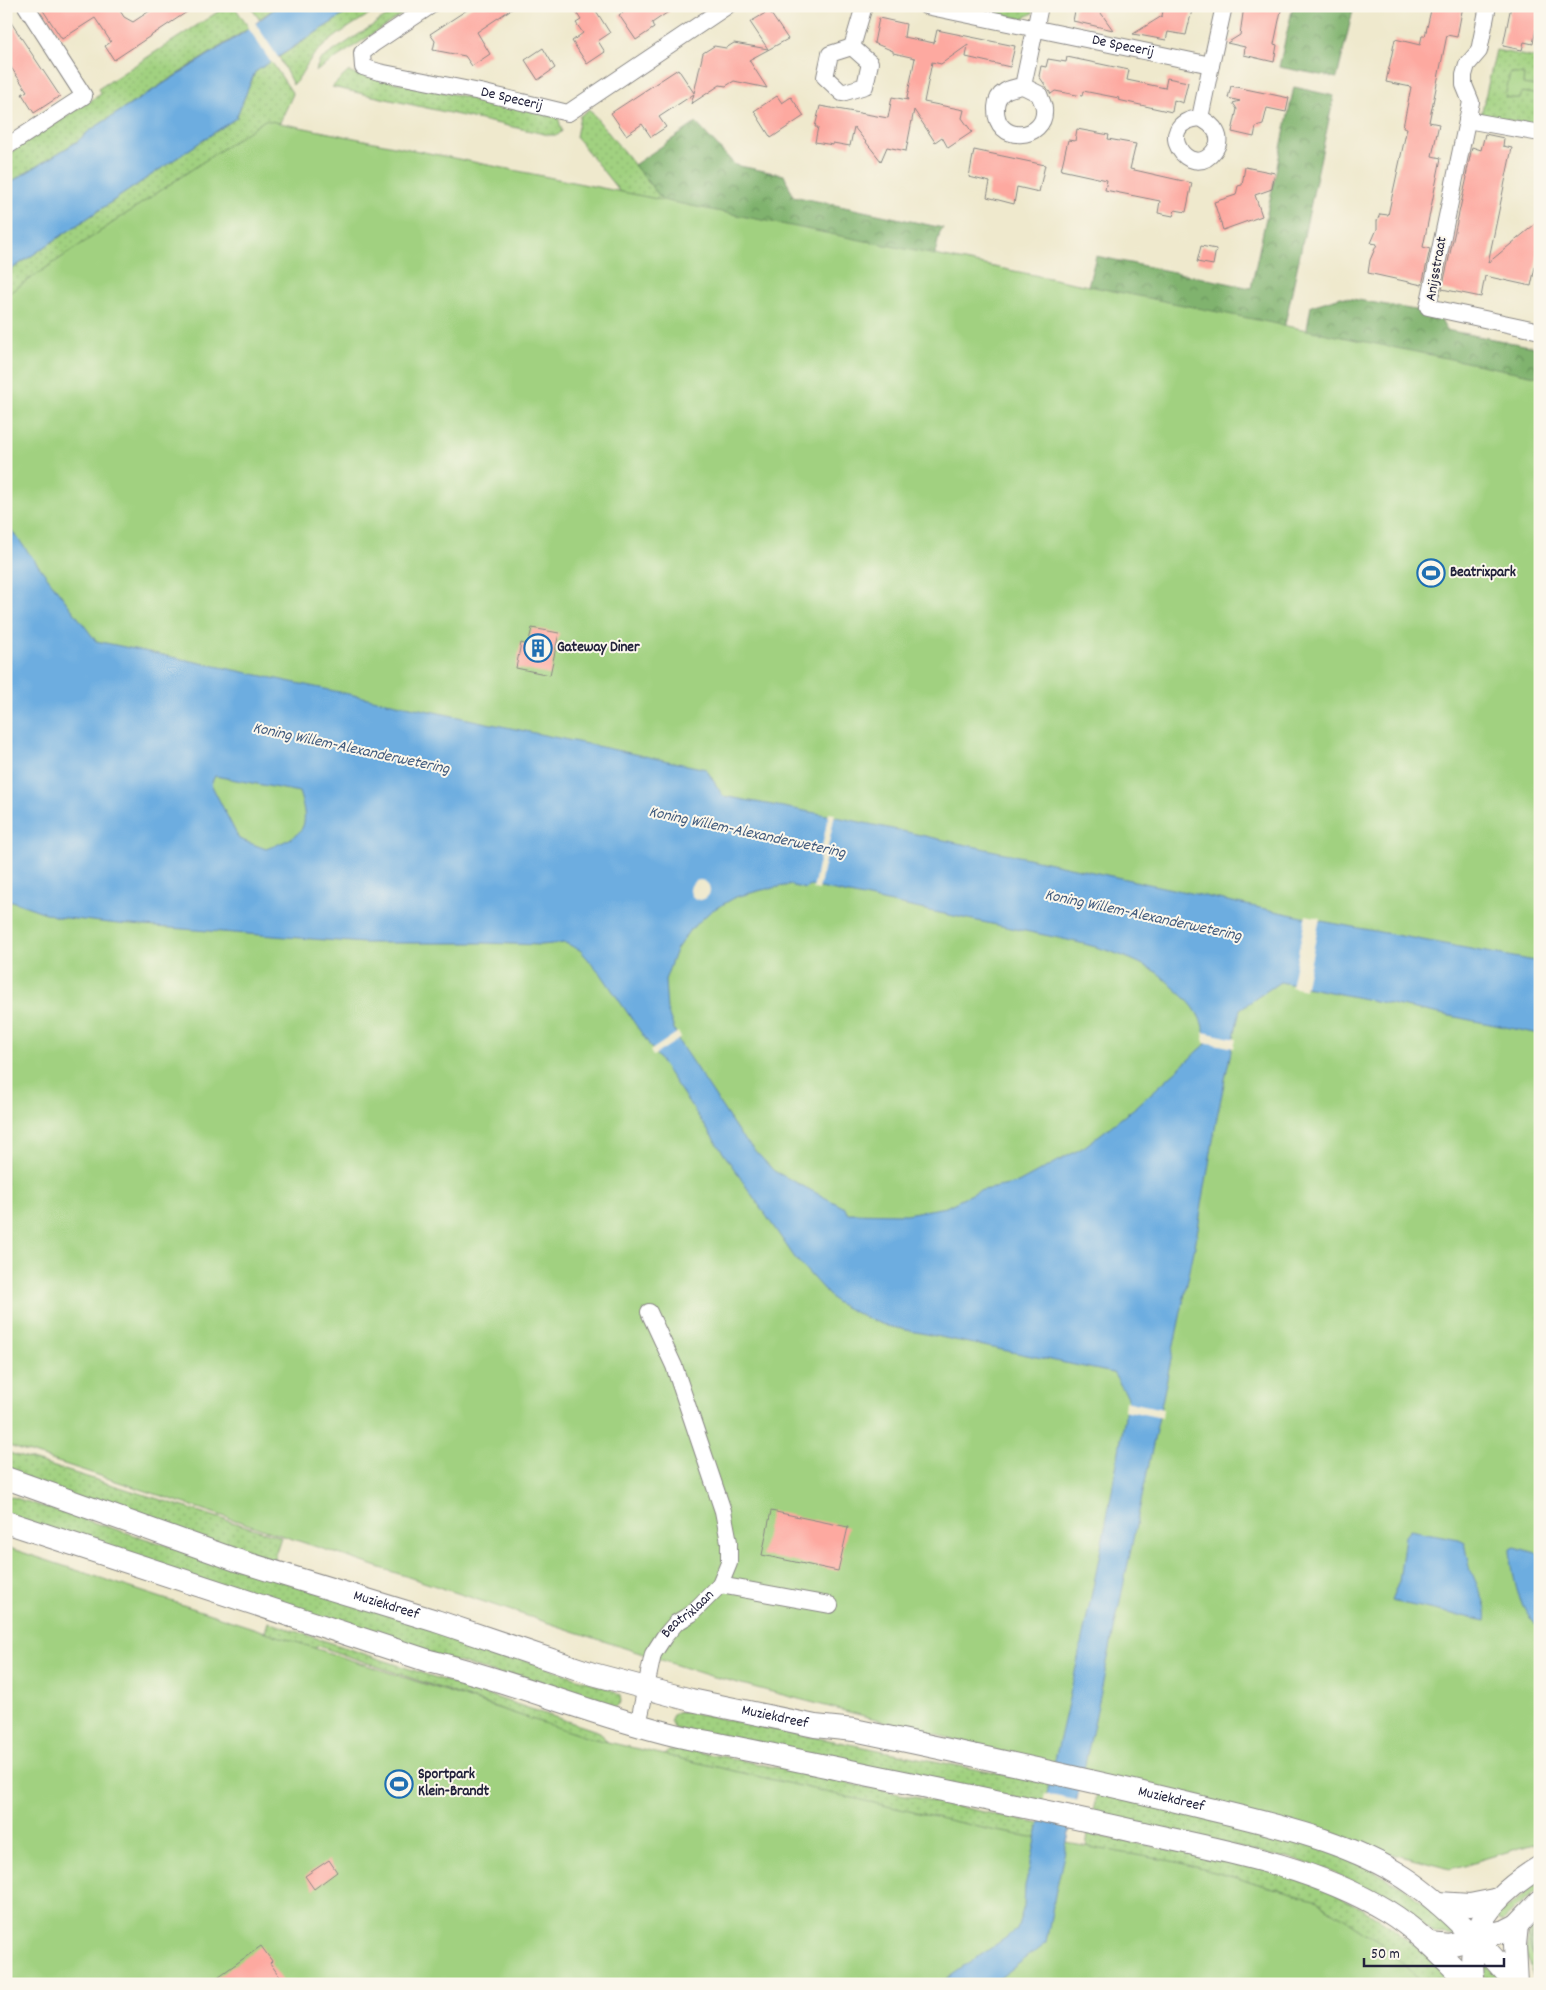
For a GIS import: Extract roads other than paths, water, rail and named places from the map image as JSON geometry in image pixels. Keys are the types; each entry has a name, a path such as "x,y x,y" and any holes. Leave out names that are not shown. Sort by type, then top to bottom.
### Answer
{"main road":[{"name":"Muziekdreef","path":"6,1478 236,1560 436,1621 592,1674 691,1700 815,1726 854,1730 1112,1785 1295,1831 1345,1847 1398,1874 1438,1903 1516,1984"},
{"path":"6,1522 430,1662 471,1671 573,1706 678,1736 1105,1824 1259,1859 1352,1893 1387,1911 1429,1943 1470,1984"},
{"path":"1474,1984 1470,1958 1482,1922 1495,1900 1515,1883 1540,1867"},
{"path":"1438,1903 1470,1905 1495,1900"},
{"path":"1429,1943 1449,1945 1492,1936 1518,1925 1540,1901"},
{"path":"1516,1984 1515,1945 1518,1925"}],"street":[{"path":"6,147 84,96 26,6"},
{"name":"De Specerij","path":"430,6 362,53 362,67 568,113 727,6"},
{"path":"852,47 864,6"},
{"name":"De Specerij","path":"926,6 1212,65"},
{"path":"1023,86 1040,6"},
{"path":"1200,118 1224,6"},
{"path":"1488,6 1479,51 1467,65 1464,75 1464,85 1471,102 1467,120 1540,132"},
{"name":"Anijsstraat","path":"1467,120 1428,307 1540,331"},
{"path":"649,1312 674,1366 723,1511 729,1542 729,1563 720,1585"},
{"name":"Beatrixlaan","path":"638,1725 653,1654 676,1623 691,1614 720,1585 830,1605"}],"water":[{"path":"278,6 357,6 255,72 236,118 6,273 6,185 78,141 89,131 243,33"},
{"name":"Koning Willem-Alexanderwetering","path":"6,523 96,641 706,769 723,796 832,816 1321,921 1540,962 1540,1034 1280,982 1240,1009 1217,1117 1195,1246 1046,1943 992,1984 939,1984 1017,1930 1024,1906 1025,1886 1081,1643 1118,1459 1128,1397 1113,1373 887,1326 866,1318 835,1302 795,1258 601,974 580,950 565,943 541,945 364,943 118,924 57,917 6,899 6,664 9,661 6,639","holes":["215,776 299,792 304,815 304,823 301,830 288,840 266,849 239,839 211,784","790,885 805,889 811,886 1086,944 1122,956 1156,972 1192,1005 1203,1026 1206,1044 1137,1106 1084,1147 1018,1183 978,1191 946,1207 906,1214 847,1213 845,1208 774,1171 741,1136 679,1042 667,1010 665,980 676,950 689,931 711,911 736,897"]},
{"path":"1410,1530 1459,1539 1465,1542 1470,1567 1485,1607 1486,1621 1391,1601 1399,1581 1405,1536"},
{"path":"1514,1547 1540,1554 1540,1627 1526,1611 1518,1593 1510,1552 1510,1549"}],"place":[{"name":"Beatrixpark","path":"1431,573"},
{"name":"Gateway Diner","path":"538,648"},
{"name":"Sportpark Klein-Brandt","path":"399,1784"}]}
